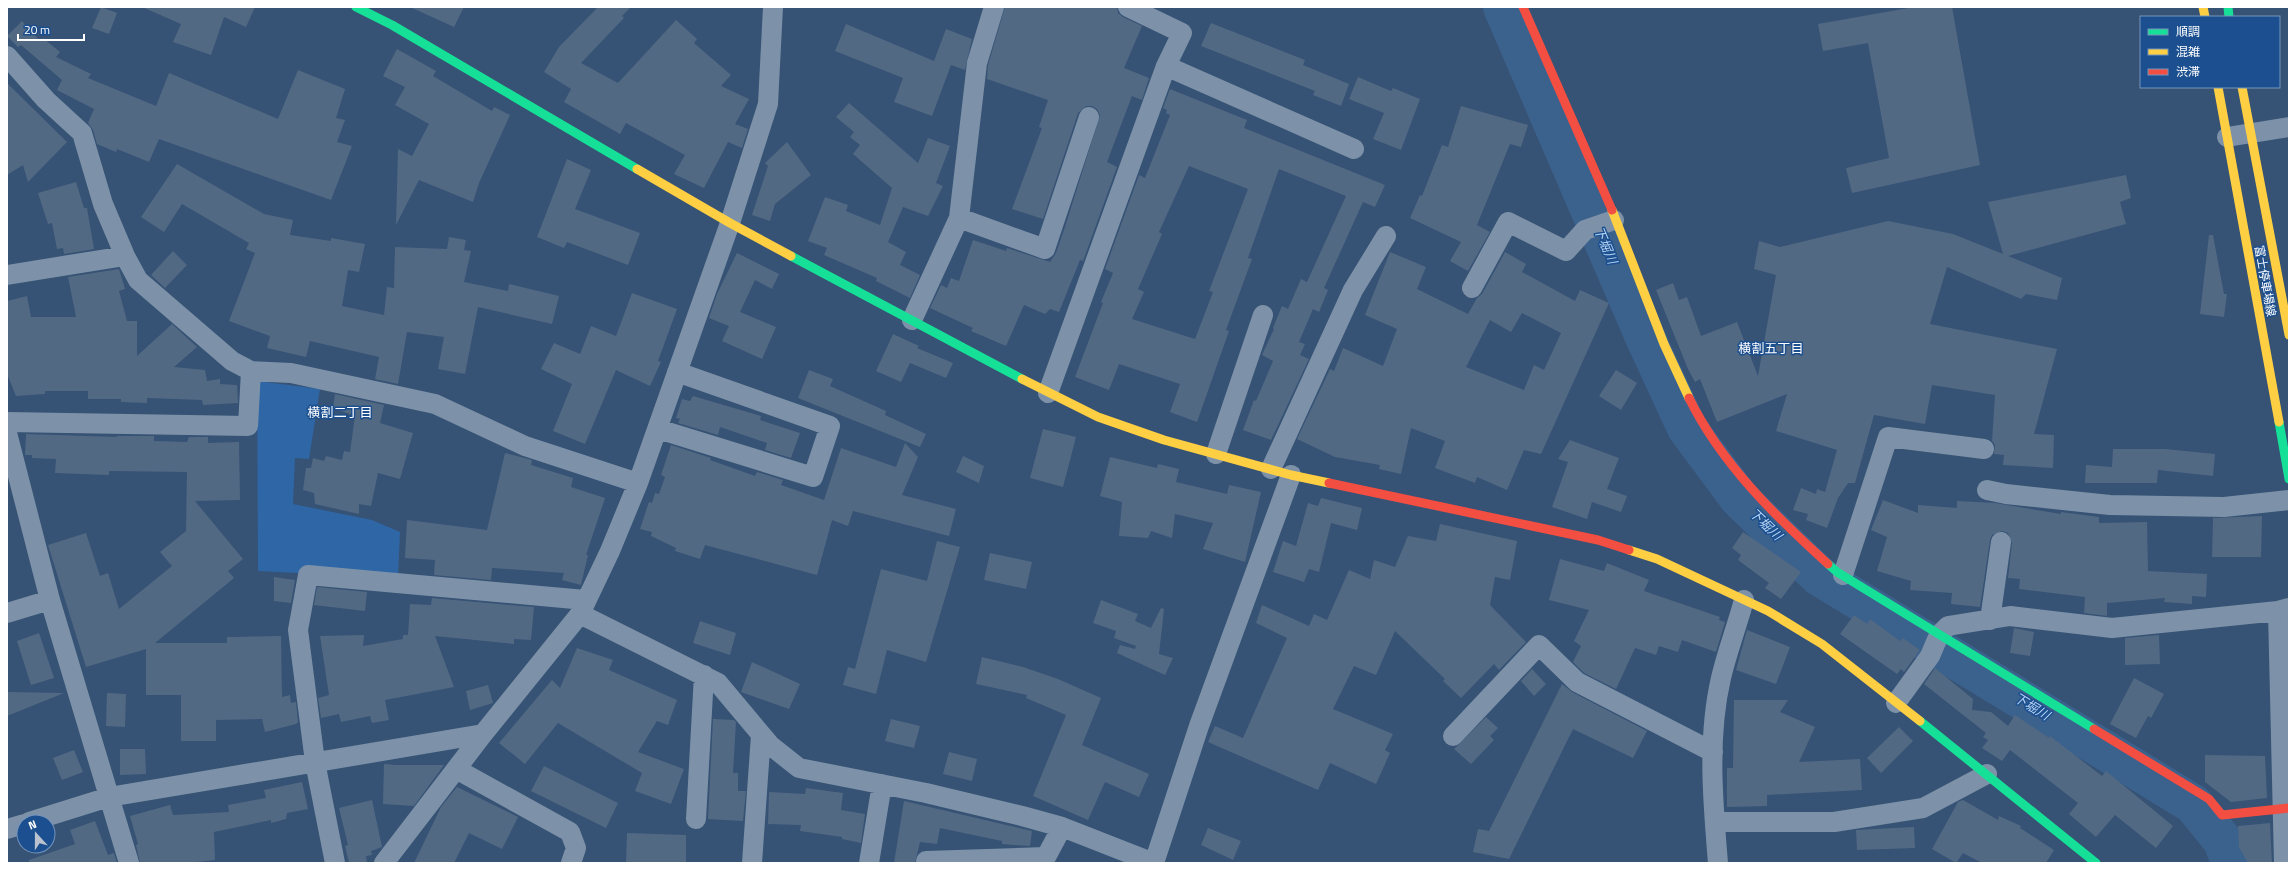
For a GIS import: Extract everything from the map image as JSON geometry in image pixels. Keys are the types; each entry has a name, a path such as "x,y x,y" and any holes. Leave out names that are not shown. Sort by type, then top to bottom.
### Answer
{"street":[{"path":"356,7 392,25 730,223 1048,394 1098,417 1164,440 1291,475 1598,540 1657,559 1768,611 1822,644 1987,774 2096,863"},
{"path":"384,863 583,607 610,551 658,429 730,223 768,104 772,7"},
{"path":"912,320 959,218 977,63 994,7"},
{"path":"1048,394 1166,66 1182,33 1128,7"},
{"path":"1523,7 1615,220 1655,322 1697,415 1732,465 1800,539 1843,575 1939,635 2209,798 2222,815 2286,808"},
{"path":"7,56 46,100 82,133 103,204 124,256 138,280 200,336 232,361 250,371 291,373 436,404 525,446 638,483"},
{"path":"1166,66 1354,149"},
{"name":"富士停車場線","path":"2218,88 2284,421 2289,478"},
{"name":"富士停車場線","path":"2242,88 2289,336"},
{"path":"959,218 1045,249 1089,117"},
{"path":"2227,137 2289,126"},
{"path":"1472,288 1508,222 1566,251 1585,230 1615,220"},
{"path":"1271,469 1353,290 1386,236"},
{"path":"7,275 124,256"},
{"path":"1216,454 1263,315"},
{"path":"7,422 248,426 250,371"},
{"path":"658,429 813,477 830,426 677,372"},
{"path":"7,433 50,600 129,863"},
{"path":"1843,575 1888,436 1984,450"},
{"path":"335,863 315,762 298,630 308,575 583,607 718,682 770,746 799,768 882,784 1022,816 1062,827 1154,863 1198,726 1291,475"},
{"path":"1987,490 2006,494 2110,505 2224,508 2289,500"},
{"path":"1990,620 2001,542"},
{"path":"7,613 50,600"},
{"path":"1718,863 1713,752 1721,679 1744,600"},
{"path":"1896,702 1930,656 1939,635 1948,626 2010,616 2112,628 2283,609 2286,808 2284,863"},
{"path":"1453,736 1539,645 1577,682 1713,752"},
{"path":"696,819 704,675"},
{"path":"55,814 109,797 483,734"},
{"path":"752,863 761,735"},
{"path":"456,769 570,832 576,848 571,863"},
{"path":"1715,822 1834,822 1923,808 1987,774"},
{"path":"870,863 882,784"},
{"path":"926,861 1046,857 1062,827"}],"shaded area":[{"path":"257,381 320,389 309,459 295,458 293,504 372,520 400,532 398,578 258,571"}],"building":[{"path":"101,7 117,13 109,34 92,28"},
{"path":"142,7 255,7 246,27 224,17 211,55 173,42 181,24"},
{"path":"410,7 464,7 454,27"},
{"path":"598,7 631,7 622,16 624,18 581,63 618,83 676,20 697,39 694,43 731,75 721,86 749,99 735,124 748,129 742,148 728,142 704,188 674,174 685,155 626,123 620,134 564,102 571,89 544,72 559,47"},
{"path":"1005,7 1117,7 1118,13 1123,17 1142,26 1124,68 1149,78 1142,100 1132,96 1107,162 1117,167 1083,261 1080,260 1059,312 1050,309 1045,314 1024,305 1006,346 971,331 973,328 930,308 941,285 947,288 951,278 959,281 973,240 1006,251 1007,248 1050,262 1056,253 1065,227 1100,115 1097,109 1092,106 1086,106 1078,113 1043,219 1012,209 1042,128 1039,127 1048,100 987,79 988,65"},
{"path":"1914,7 1952,7 1980,165 1852,193 1846,168 1889,158 1868,43 1823,51 1818,24"},
{"path":"22,21 40,41 43,38 60,52 56,57 91,74 88,78 156,106 169,73 278,119 298,70 345,89 336,118 345,120 337,142 352,146 331,200 159,139 149,162 117,149 116,152 97,144 93,130 88,123 94,109 57,90 62,80 21,45 18,47 7,36"},
{"path":"1211,23 1305,60 1303,65 1349,84 1341,106 1313,95 1315,91 1201,46"},
{"path":"846,24 934,61 946,29 972,39 965,70 951,65 932,116 894,102 903,78 835,51"},
{"path":"397,49 436,71 433,76 492,111 494,107 510,115 479,183 473,202 419,180 396,225 398,149 412,156 429,124 395,105 405,87 383,76"},
{"path":"1358,77 1391,91 1393,88 1420,99 1401,150 1373,139 1384,113 1349,99"},
{"path":"7,83 67,142 28,182 23,165 7,175"},
{"path":"1170,89 1247,120 1244,128 1385,185 1375,207 1363,202 1324,288 1328,290 1319,312 1313,309 1299,342 1305,344 1300,355 1309,359 1271,440 1243,430 1254,400 1256,401 1273,361 1262,355 1274,329 1273,328 1282,306 1288,309 1301,279 1307,282 1346,196 1279,169 1248,258 1252,259 1226,330 1229,331 1197,422 1170,412 1180,384 1119,364 1109,390 1075,377 1103,303 1101,302 1113,273 1105,269 1139,175 1145,178 1170,115 1166,113 1167,110 1163,108","holes":["1189,166 1248,189 1209,291 1213,292 1195,339 1132,319 1144,292 1138,289 1162,234 1159,232"]},
{"path":"849,103 918,163 928,138 950,146 936,183 943,186 928,216 903,207 888,242 906,252 900,265 920,275 910,298 876,281 877,278 824,255 827,248 808,241 825,197 848,205 846,211 880,225 892,188 853,154 860,145 850,137 854,132 836,117"},
{"path":"1461,106 1528,125 1521,147 1510,144 1477,225 1490,232 1468,271 1450,261 1461,242 1410,218 1420,195 1422,196 1442,145 1448,147"},
{"path":"787,142 811,175 775,204 770,221 752,215 768,166 765,163"},
{"path":"567,159 591,170 575,209 640,233 628,265 567,242 564,248 537,237"},
{"path":"177,164 264,214 293,220 290,235 331,241 331,238 365,244 359,272 348,270 342,306 384,315 387,287 394,288 395,247 447,249 449,237 466,240 464,250 471,251 464,282 508,291 509,284 559,296 552,324 478,307 465,374 438,369 444,337 407,332 398,384 375,379 379,357 310,341 306,357 267,348 270,336 229,321 255,253 246,249 249,243 182,204 164,232 141,217"},
{"path":"2126,175 2131,198 2120,202 2126,224 2008,256 2062,278 2057,300 2026,294 2021,299 1947,267 1930,324 2057,349 2034,434 2054,435 2053,468 2003,465 2004,455 1994,454 1995,445 1992,441 1995,395 1932,385 1925,424 1874,415 1855,483 1848,483 1838,498 1827,528 1806,520 1808,514 1793,510 1801,488 1816,494 1817,489 1825,492 1837,450 1776,431 1787,394 1717,422 1700,379 1695,382 1688,369 1656,290 1673,283 1679,300 1687,297 1701,336 1737,322 1758,376 1776,275 1754,269 1759,241 1780,247 1888,221 1953,234 2003,254 1988,202"},
{"path":"76,182 84,208 87,208 94,249 64,254 63,248 57,249 52,223 48,224 38,193"},
{"path":"2209,235 2213,235 2224,294 2227,294 2224,317 2200,314"},
{"path":"173,251 187,265 165,288 151,275"},
{"path":"1390,252 1426,267 1417,289 1468,314 1477,298 1482,294 1505,252 1526,264 1522,272 1575,301 1580,290 1609,303 1541,454 1524,450 1507,490 1477,477 1475,483 1435,468 1445,441 1411,428 1401,474 1379,469 1380,465 1335,457 1297,439 1330,369 1334,371 1343,348 1383,366 1397,329 1365,315","holes":["1522,313 1561,333 1544,370 1534,365 1524,390 1466,367 1490,320 1511,332"]},
{"path":"737,253 779,274 772,289 755,280 740,312 776,327 762,359 722,341 729,326 709,318 717,294"},
{"path":"119,269 125,289 119,291 127,321 137,321 137,356 172,324 197,347 174,367 205,370 207,381 220,379 220,384 237,385 238,403 203,405 202,400 147,398 147,403 121,402 121,399 88,399 88,391 45,391 45,394 16,396 7,374 7,301 27,296 31,317 76,317 68,277"},
{"path":"632,293 677,309 658,361 661,362 650,386 616,370 585,444 553,431 572,384 541,369 554,343 580,354 591,326 616,336"},
{"path":"893,334 919,346 917,348 953,363 946,378 910,363 901,382 876,371"},
{"path":"809,370 833,379 830,386 886,411 885,415 926,434 920,447 798,398"},
{"path":"1616,370 1637,383 1621,410 1599,396"},
{"path":"335,394 384,405 380,423 413,433 400,479 378,473 371,506 359,504 359,514 315,504 314,493 303,490 306,468 311,468 313,458 324,461 326,456 342,460 344,451 350,452 355,416 333,408"},
{"path":"693,396 761,416 760,420 800,433 791,458 765,450 767,443 720,427 718,435 678,423 680,419 676,418 682,399 690,401"},
{"path":"1043,429 1076,437 1063,487 1030,478"},
{"path":"26,434 117,437 154,436 154,441 187,442 189,437 208,437 208,443 239,442 240,500 195,501 243,559 228,571 234,578 155,643 227,643 227,637 281,636 282,697 290,695 291,703 296,702 298,722 296,724 265,732 262,719 216,720 216,741 181,741 181,695 146,695 146,649 86,667 48,545 86,533 100,576 108,573 119,609 172,566 160,552 186,531 187,472 109,471 109,475 55,473 56,459 32,458 32,455 25,455"},
{"path":"1570,440 1619,458 1607,489 1627,496 1621,512 1592,502 1587,519 1552,507 1568,462 1558,459"},
{"path":"905,443 918,457 902,495 956,509 949,536 853,511 848,526 832,520 817,575 705,545 700,559 675,551 676,548 651,536 652,532 640,529 649,502 652,503 655,493 659,494 665,477 661,475 671,445 711,458 710,460 755,476 757,472 783,480 781,485 824,500 841,448 896,467"},
{"path":"2113,449 2165,449 2215,454 2213,476 2158,470 2157,483 2085,483 2086,465 2112,467"},
{"path":"505,453 532,460 531,465 573,478 571,487 605,498 586,555 588,555 581,585 562,580 564,573 492,568 491,580 434,575 435,560 405,558 407,520 487,530"},
{"path":"963,456 984,466 979,483 956,472"},
{"path":"1110,457 1157,468 1158,464 1179,469 1176,482 1227,494 1229,485 1261,492 1245,562 1203,549 1213,523 1175,514 1172,538 1151,531 1148,538 1119,536 1122,502 1100,496"},
{"path":"1321,498 1362,508 1357,530 1331,523 1319,572 1309,569 1304,582 1273,572 1283,541 1296,546 1308,503 1318,506"},
{"path":"1883,500 1918,513 1918,505 1957,508 1957,501 1995,503 2061,514 2061,512 2099,517 2099,523 2147,522 2148,571 2207,574 2206,597 2192,596 2192,604 2164,602 2165,598 2107,603 2107,616 2084,613 2085,597 2019,589 2020,579 2008,578 2012,543 2008,533 2002,531 1992,535 1990,540 1980,607 1951,604 1952,593 1910,590 1911,581 1877,571 1887,537 1871,530"},
{"path":"2262,516 2261,557 2212,557 2213,518"},
{"path":"1440,524 1517,541 1510,580 1495,577 1490,605 1526,642 1499,670 1494,664 1461,698 1443,681 1445,679 1395,631 1376,675 1354,666 1333,709 1393,734 1385,750 1390,753 1376,784 1330,763 1318,790 1208,742 1215,726 1243,738 1287,638 1256,623 1262,605 1309,626 1314,614 1327,620 1349,570 1370,579 1374,560 1395,567 1408,536 1436,541"},
{"path":"1743,532 1801,572 1781,599 1765,588 1769,583 1738,560 1741,555 1732,548"},
{"path":"937,541 960,547 926,662 887,650 876,694 843,685 848,667 855,669 881,569 927,581"},
{"path":"990,553 1032,562 1026,589 984,580"},
{"path":"1560,559 1604,571 1607,563 1649,580 1644,591 1720,617 1719,620 1725,622 1716,652 1682,640 1678,652 1659,646 1656,655 1635,648 1616,689 1584,673 1573,662 1581,646 1574,641 1589,610 1549,600"},
{"path":"274,577 295,580 291,603 274,601"},
{"path":"317,587 367,592 365,611 314,605"},
{"path":"432,598 534,607 531,640 514,639 514,644 435,636 454,687 385,700 389,720 372,723 370,716 341,722 339,714 321,718 318,698 329,695 320,636 364,635 363,646 403,639 403,635 408,635 410,604 431,605"},
{"path":"1101,600 1138,614 1135,621 1151,628 1161,608 1164,609 1159,654 1173,658 1165,675 1117,653 1120,645 1135,649 1136,646 1114,638 1116,631 1093,623"},
{"path":"1854,615 1867,624 1870,619 1900,641 1903,638 1920,650 1904,672 1901,669 1897,674 1840,634"},
{"path":"700,621 736,633 730,655 693,643"},
{"path":"2014,628 2034,632 2030,656 2010,653"},
{"path":"1747,630 1790,647 1776,684 1736,670"},
{"path":"39,633 54,678 31,685 17,641"},
{"path":"2159,635 2160,664 2125,665 2125,638"},
{"path":"577,648 613,660 609,670 677,700 668,725 657,721 638,752 684,769 671,804 635,791 642,773 558,723 525,764 499,743 552,680 560,688"},
{"path":"982,657 1023,667 1058,679 1101,698 1082,745 1149,774 1139,797 1105,782 1088,820 1033,796 1066,715 1026,698 1027,695 976,684"},
{"path":"752,662 800,684 789,709 741,692"},
{"path":"1935,668 1973,699 1972,710 1991,712 2008,726 2015,715 2049,738 2050,736 2102,776 2106,771 2173,826 2156,848 2115,815 2096,837 2069,814 2078,803 2010,750 2002,761 1982,748 1988,740 1983,737 1986,733 1924,684"},
{"path":"1532,669 1546,684 1534,696 1521,681"},
{"path":"2134,678 2164,694 2151,718 2148,716 2136,738 2110,724"},
{"path":"1562,684 1572,692 1647,731 1633,758 1573,729 1509,859 1473,852 1478,829 1489,831"},
{"path":"488,685 493,703 470,710 466,691"},
{"path":"7,692 64,693 7,716"},
{"path":"107,693 126,694 125,727 106,726"},
{"path":"1734,700 1788,700 1780,712 1815,727 1799,762 1860,759 1862,790 1767,795 1767,806 1727,807 1727,768 1733,768"},
{"path":"1486,717 1498,728 1490,736 1494,740 1471,764 1454,749"},
{"path":"713,719 734,720 736,722 733,773 738,773 738,791 746,791 743,821 708,819"},
{"path":"891,719 920,726 914,748 885,741"},
{"path":"1899,727 1913,741 1881,773 1867,758"},
{"path":"120,749 145,749 146,774 120,775"},
{"path":"74,750 83,772 62,780 53,758"},
{"path":"949,752 977,759 972,781 943,774"},
{"path":"2205,755 2265,756 2267,798 2231,802 2205,782"},
{"path":"384,764 444,765 414,806 383,804"},
{"path":"544,766 618,803 606,828 531,791"},
{"path":"302,782 308,809 287,813 286,819 271,823 271,820 214,832 215,860 188,863 140,863 136,845 138,844 130,816 170,805 173,815 229,812 228,805 266,798 264,790"},
{"path":"457,787 518,817 502,849 469,833 454,863 414,863 441,807"},
{"path":"806,788 843,793 841,810 865,814 861,843 842,839 842,837 800,831 801,825 768,824 769,792 805,794"},
{"path":"372,800 382,847 371,851 372,855 366,856 367,863 349,863 345,846 348,845 339,808"},
{"path":"1963,800 1998,820 1999,816 2021,826 2020,828 2054,850 2046,863 1982,863 1963,853 1956,863 1932,849 1958,802"},
{"path":"904,801 1032,831 1030,846 1002,844 1002,841 940,828 937,844 920,842 915,863 894,863"},
{"path":"95,821 108,855 114,853 117,863 29,863 29,860 46,854 56,854 56,851 75,844 70,830"},
{"path":"2270,823 2272,863 2248,863 2239,847 2238,826"},
{"path":"1914,827 1915,848 1857,850 1856,830"},
{"path":"1208,828 1241,841 1233,860 1201,845"},
{"path":"627,833 686,835 686,863 626,863"}],"waterway":[{"name":"下堀川","path":"1503,7 1645,337 1687,428 1739,498 1819,576 2193,804 2223,841 2231,863"}],"traffic: fast":[{"path":"356,7 392,25 637,169"},
{"path":"2228,7 2229,16"},
{"path":"791,256 1022,379"},
{"path":"2279,422 2289,479"},
{"path":"1828,564 1837,572 2094,729"},
{"path":"1920,721 2096,863"}],"traffic: slow":[{"path":"2203,7 2205,16"},
{"path":"2218,88 2279,422"},
{"path":"2242,88 2289,335"},
{"path":"637,169 730,223 791,256"},
{"path":"1612,210 1664,344 1689,398"},
{"path":"1022,379 1098,417 1164,440 1291,475 1329,483"},
{"path":"1629,550 1657,559 1768,611 1822,644 1920,721"}],"traffic: jam":[{"path":"1523,7 1612,210"},
{"path":"1689,398 1702,422 1717,444 1750,487 1788,527 1828,564"},
{"path":"1329,483 1598,540 1629,550"},
{"path":"2094,729 2209,799 2222,815 2289,808"}],"district":[{"name":"横割五丁目","path":"1771,348"},
{"name":"横割二丁目","path":"340,412"}]}
